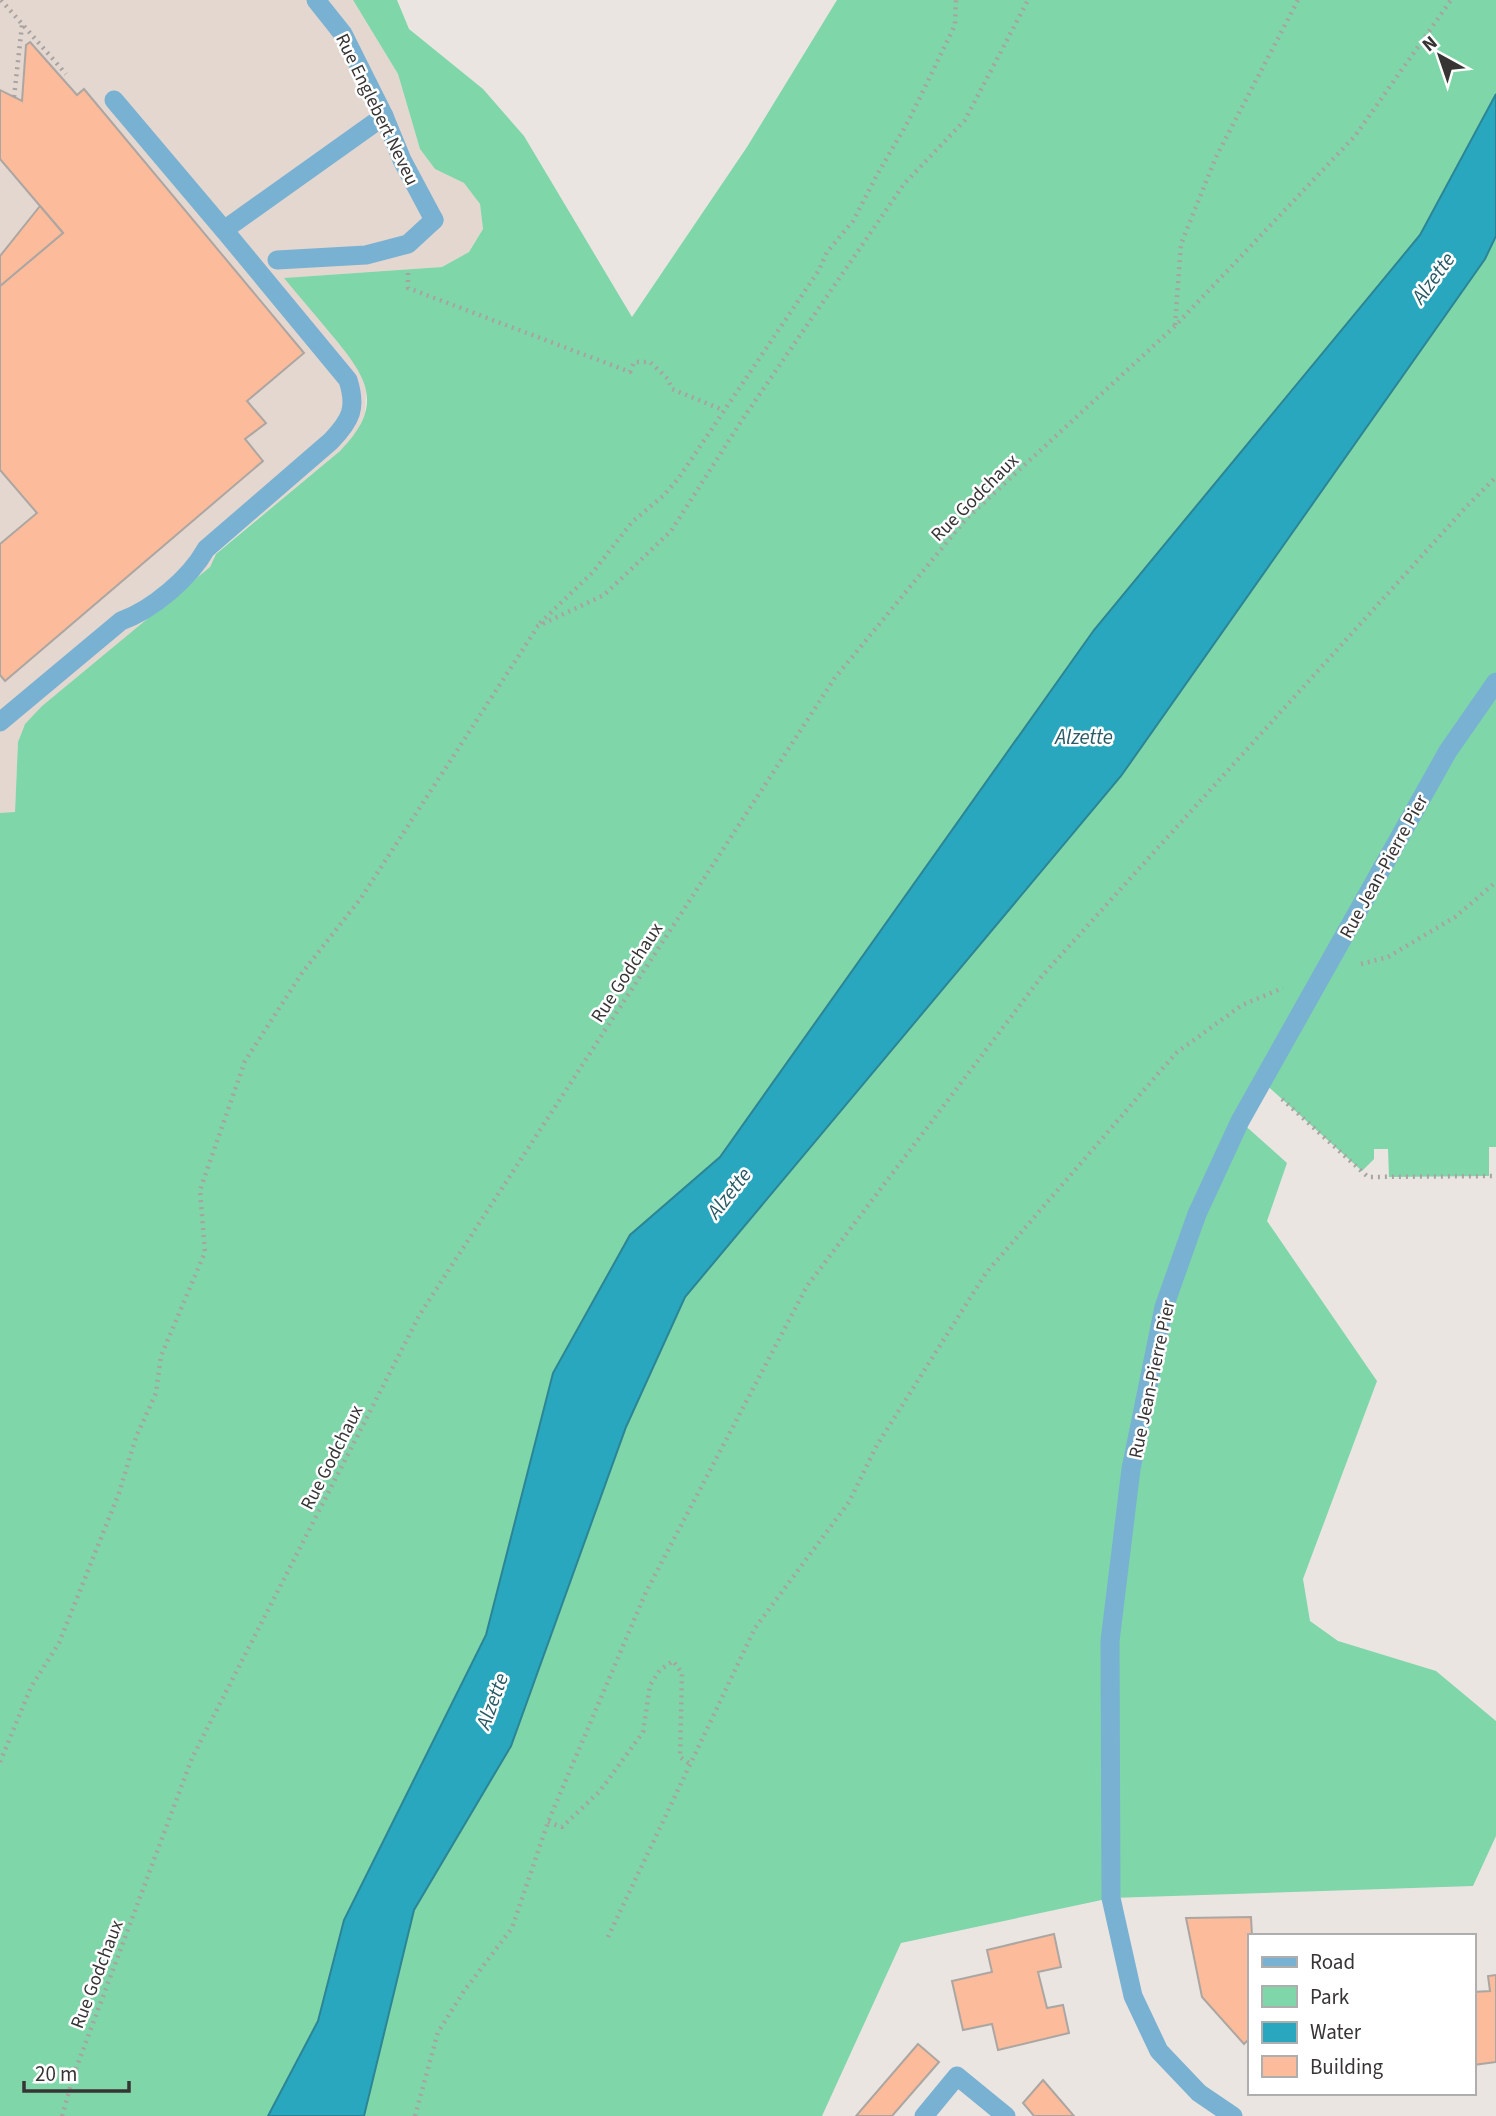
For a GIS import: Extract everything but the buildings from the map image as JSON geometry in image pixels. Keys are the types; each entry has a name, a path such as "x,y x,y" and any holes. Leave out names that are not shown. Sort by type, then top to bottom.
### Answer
{"street":[{"name":"Rue Englebert Neveu","path":"316,0 343,34 384,116 402,160 434,220 408,244"},
{"path":"0,722 121,621 141,614 196,567 206,549 345,427 352,410 353,394 348,380 114,100"},
{"path":"224,230 384,116"},
{"path":"277,260 366,255 408,244"},
{"name":"Rue Jean-Pierre Pier","path":"1233,2116 1199,2094 1159,2051 1133,1996 1111,1898 1110,1641 1131,1469 1164,1307 1197,1213 1240,1121 1312,991 1448,751 1496,681"},
{"path":"923,2116 957,2076 1006,2116"}],"path":[{"path":"1,0 66,74"},
{"path":"0,1762 30,1687 59,1643 120,1493 136,1437 156,1392 160,1356 205,1252 200,1189 245,1061 302,973 361,898 538,626 593,572 632,522 671,487 819,270 827,252 853,221 909,120 955,25 956,0"},
{"path":"538,626 604,595 671,531 744,417 904,184 965,120 1028,0"},
{"path":"1175,326 1181,244 1216,157 1298,0"},
{"name":"Rue Godchaux","path":"62,2116 74,2074 192,1758 419,1314 834,679 967,519 1175,326 1354,136 1451,0"},
{"path":"14,97 22,24"},
{"path":"408,244 408,288 630,372 634,362 650,362 668,379 672,389 723,410"},
{"path":"415,2116 438,2032 464,1991 512,1928 548,1822 646,1592 807,1286 1042,976 1496,477"},
{"path":"1334,953 1361,964 1388,957 1455,917 1496,882"},
{"path":"608,1937 755,1628 849,1502 877,1445 986,1273 1176,1053 1242,1005 1283,988 1312,991"},
{"path":"1262,1080 1368,1177 1496,1176"},
{"path":"548,1822 562,1826 600,1791 643,1732 650,1685 660,1670 673,1661 682,1673 680,1757 690,1764"}],"shaded area":[{"path":"0,0 353,0 398,74 420,149 435,169 464,183 480,204 483,229 469,252 442,267 285,278 360,370 366,391 365,413 356,434 340,451 216,553 210,567 42,706 25,724 18,742 15,813 0,813"}],"green space":[{"path":"353,0 397,0 409,29 483,89 524,136 632,317 747,147 837,0 1496,0 1496,94 1420,235 1094,630 720,1157 630,1235 553,1373 486,1635 344,1920 318,2021 268,2116 0,2116 0,813 15,812 18,742 25,724 42,706 210,567 216,554 340,451 363,419 367,405 362,377 343,349 284,278 442,267 469,252 483,229 480,204 464,183 435,169 420,149 398,74"},
{"path":"1496,236 1496,1147 1489,1147 1489,1176 1389,1177 1388,1149 1374,1149 1374,1159 1362,1171 1262,1081 1240,1121 1287,1163 1267,1221 1377,1381 1303,1579 1310,1621 1338,1641 1436,1671 1496,1721 1496,1836 1473,1886 1111,1898 901,1943 822,2116 364,2116 414,1910 511,1746 626,1427 685,1297 1121,776 1485,259"}],"water":[{"name":"Alzette","path":"1496,94 1496,236 1485,259 1121,776 685,1297 626,1427 511,1746 414,1910 364,2116 268,2116 318,2021 344,1920 486,1635 553,1373 630,1235 720,1157 1094,630 1420,235"}]}
